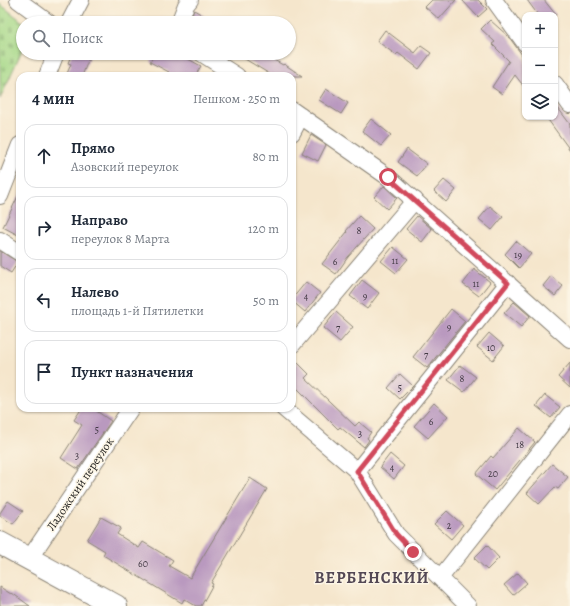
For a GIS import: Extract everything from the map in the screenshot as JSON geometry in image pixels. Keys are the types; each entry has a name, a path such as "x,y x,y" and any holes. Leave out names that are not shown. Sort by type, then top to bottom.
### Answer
{"main road":[{"path":"0,543 116,606"}],"street":[{"path":"18,0 39,16"},
{"path":"73,16 81,0"},
{"path":"182,16 186,5 190,0"},
{"path":"494,0 522,39"},
{"path":"49,72 53,60"},
{"path":"212,60 231,72"},
{"path":"558,88 570,105"},
{"path":"297,113 388,177 570,339"},
{"path":"0,196 16,155"},
{"path":"296,340 415,200"},
{"path":"0,240 16,250"},
{"path":"357,471 508,283"},
{"name":"Ладожский переулок","path":"29,559 128,412"},
{"path":"288,412 357,471 396,534 468,606"},
{"path":"440,578 570,414"}],"green space":[{"path":"0,4 16,17 16,60 18,60 0,99"}],"building":[{"path":"432,0 456,0 439,19 425,7"},
{"path":"462,0 478,0 487,9 478,17"},
{"path":"527,0 544,0 554,12 536,12"},
{"path":"194,10 204,16 192,16"},
{"path":"490,20 509,37 522,55 522,84 515,75 502,94 492,87 509,61 492,44 495,42 481,29"},
{"path":"385,30 415,53 421,46 431,53 419,69 398,53 396,55 377,41"},
{"path":"69,60 88,60 84,72 68,72 71,64 68,63"},
{"path":"151,60 190,60 201,66 197,72 169,72 150,62"},
{"path":"247,60 274,60 283,65 284,64 296,72 266,72"},
{"path":"296,72 302,76 296,76"},
{"path":"326,89 348,103 341,114 319,100"},
{"path":"558,108 570,124 570,150 548,120 558,120"},
{"path":"371,119 391,135 381,146 362,131"},
{"path":"311,135 326,145 318,161 302,153"},
{"path":"407,149 427,164 417,176 398,162"},
{"path":"444,180 456,190 446,202 434,191"},
{"path":"384,186 397,198 387,209 374,197"},
{"path":"16,200 16,234 3,227"},
{"path":"490,206 503,217 492,230 479,219"},
{"path":"359,216 373,229 348,257 336,274 322,264"},
{"path":"417,216 432,229 422,242 406,229"},
{"path":"516,241 531,254 519,268 505,254"},
{"path":"393,247 408,259 396,273 381,261"},
{"path":"0,251 16,261 16,265 11,273 0,266"},
{"path":"474,269 490,282 479,296 463,284"},
{"path":"551,276 563,286 555,296 543,286"},
{"path":"362,280 379,293 367,309 350,296"},
{"path":"306,282 320,293 305,312 296,304 296,294"},
{"path":"514,302 530,316 521,327 504,313"},
{"path":"451,309 465,321 427,368 413,357"},
{"path":"336,312 353,327 340,342 323,328"},
{"path":"489,333 504,346 493,360 477,347"},
{"path":"297,362 309,374 305,378 355,426 359,422 371,432 367,438 369,440 364,447 340,427 338,429 296,387"},
{"path":"570,363 570,388 558,377"},
{"path":"460,365 476,377 464,392 448,380"},
{"path":"400,374 413,386 400,399 388,388"},
{"path":"545,395 560,407 551,418 536,406"},
{"path":"434,403 448,416 428,438 414,426"},
{"path":"79,412 98,412 111,421 78,469 61,458 82,425 74,420"},
{"path":"519,428 535,442 495,490 476,474 491,456 493,458"},
{"path":"390,454 404,466 394,479 380,467"},
{"path":"552,464 568,477 558,489 555,487 539,504 527,493"},
{"path":"250,478 267,489 211,583 213,584 201,606 196,606 184,599 182,603 103,555 105,551 87,540 101,517 121,528 117,534 139,548 143,542 173,560 169,566 190,578"},
{"path":"8,501 23,511 13,524 0,516 0,513"},
{"path":"447,511 463,525 451,539 434,524"},
{"path":"487,545 499,558 487,570 474,558"},
{"path":"518,573 527,583 513,595 504,585"},
{"path":"0,587 11,594 12,593 30,606 0,606"}],"district":[{"name":"ВЕРБЕНСКИЙ","path":"372,578"}],"route":[{"path":"388,177 508,283 357,471 396,534 413,552"}]}
